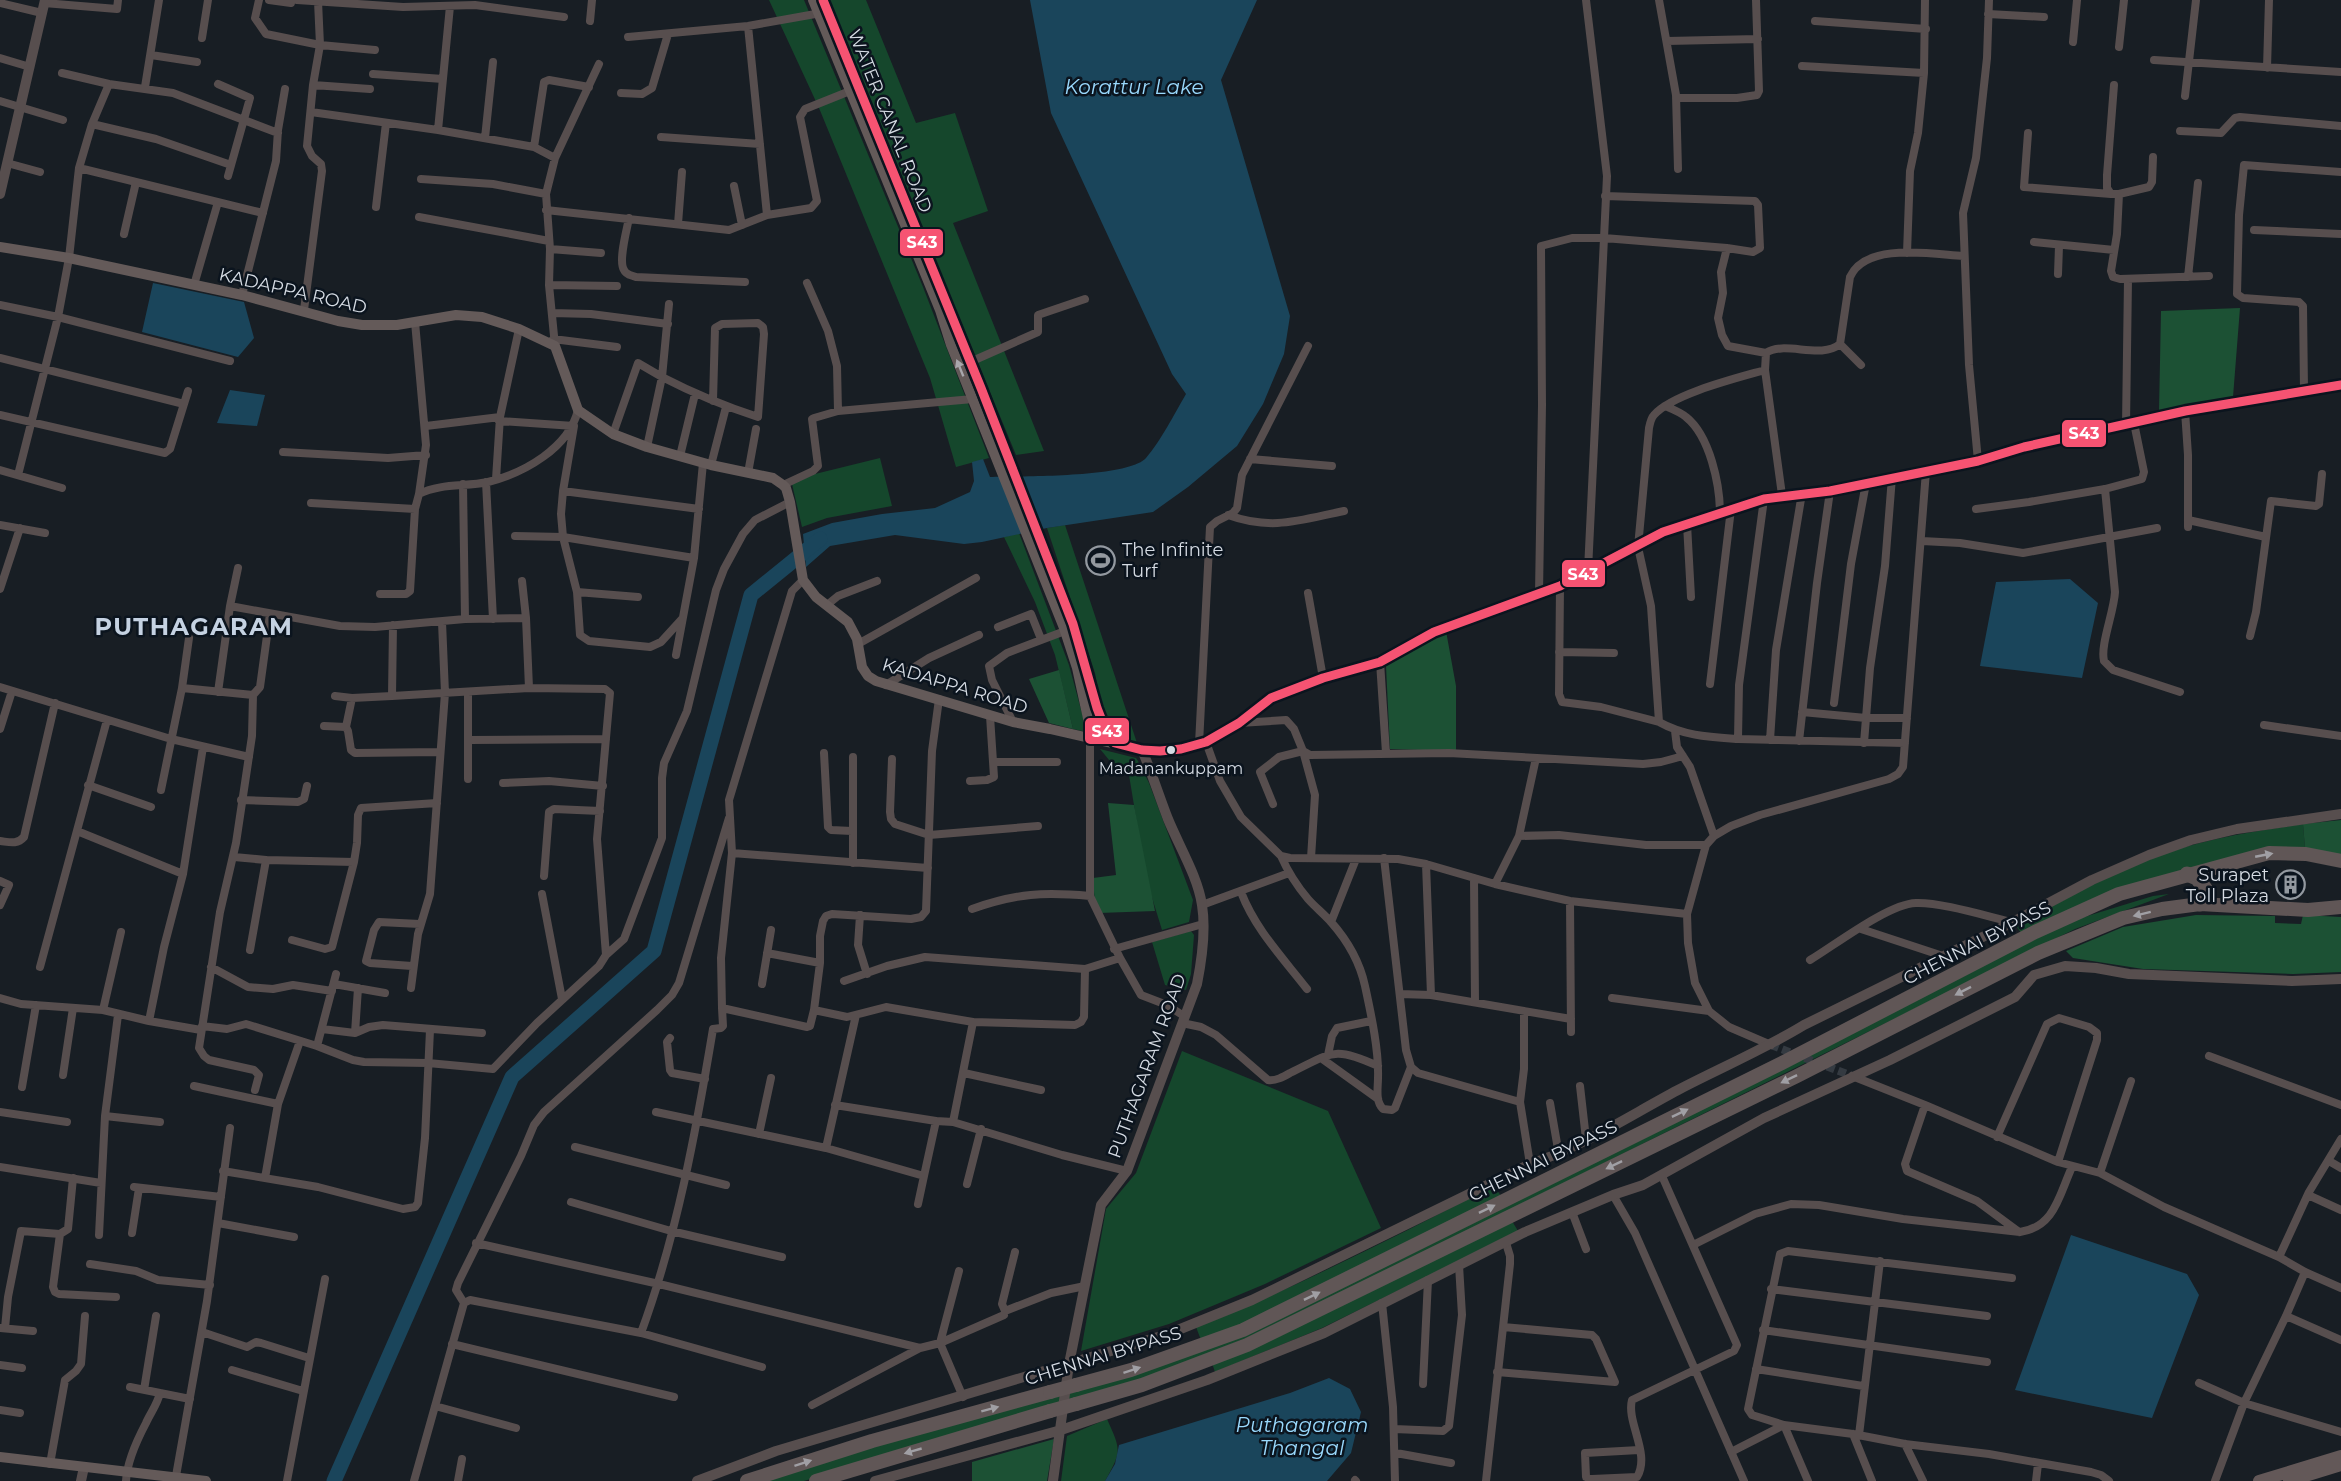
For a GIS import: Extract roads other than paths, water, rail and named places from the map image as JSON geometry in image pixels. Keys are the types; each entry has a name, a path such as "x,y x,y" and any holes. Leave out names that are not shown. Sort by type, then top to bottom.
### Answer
{"highway":[{"name":"CHENNAI BYPASS","path":"747,1481 872,1441 1131,1370 1243,1330 1782,1063 2035,932 2119,894 2270,853 2306,854 2341,861"},
{"path":"2187,874 2198,879 2206,890 2200,904"},
{"name":"CHENNAI BYPASS","path":"816,1481 1142,1385 1246,1345 1797,1076 2038,953 2123,918 2162,909 2200,904 2308,910 2341,907"}],"main road":[{"path":"813,0 823,13"},
{"name":"WATER CANAL ROAD","path":"823,0 823,13 970,362 1001,458"},
{"name":"WATER CANAL ROAD","path":"854,89 940,310 951,345 1001,458"},
{"name":"KADAPPA ROAD","path":"0,247 69,258 242,295 338,321 362,325 397,325 466,315 497,320 554,342"},
{"path":"554,342 578,410 613,434 647,447 707,464 773,478 783,484 790,502 802,576"},
{"path":"1034,537 1077,668 1093,739 1142,750 1181,749 1202,743 1239,723 1271,698 1323,678 1380,662 1434,632 1560,586 1663,532 1731,509 1782,495 1830,491 1978,461 2024,447 2185,411 2341,385"},
{"path":"1001,458 1073,624 1097,708 1115,744"},
{"name":"KADAPPA ROAD","path":"802,576 808,589 848,621 858,644 862,667 868,676 886,685 1013,723 1093,739"},
{"path":"2259,1481 2341,1456"},
{"path":"0,1457 84,1467 126,1476 176,1476 206,1481"},
{"path":"2289,1481 2341,1465"}],"street":[{"path":"0,3 117,9 118,0"},
{"path":"145,87 159,0"},
{"path":"202,38 208,0"},
{"path":"259,0 255,18 261,30 266,34 320,45 375,50"},
{"path":"269,0 357,1 450,6 475,4 564,16"},
{"path":"590,21 592,0"},
{"path":"1586,0 1607,176 1588,570"},
{"path":"1659,0 1676,98 1678,169"},
{"path":"1676,98 1737,98 1757,95 1759,91 1756,0"},
{"path":"1907,253 1910,171 1918,133 1924,73 1925,0"},
{"path":"1978,461 1969,365 1963,213 1976,158 1987,58 1989,0"},
{"path":"2073,42 2077,0"},
{"path":"2119,47 2124,0"},
{"path":"2185,96 2196,0"},
{"path":"2267,68 2269,0"},
{"path":"304,310 322,171 321,164 312,156 307,146 313,85 320,45 318,1"},
{"path":"0,194 5,158 44,5"},
{"path":"438,130 450,6"},
{"path":"628,37 748,26 823,13"},
{"path":"1988,14 2044,17"},
{"path":"1815,21 1926,29"},
{"path":"748,26 767,215"},
{"path":"621,93 642,94 652,88 668,34"},
{"path":"1667,41 1758,39"},
{"path":"151,56 197,62"},
{"path":"0,58 30,67"},
{"path":"2154,60 2341,72"},
{"path":"485,138 493,62"},
{"path":"599,64 555,158 546,194 550,245 549,285 554,342 617,347"},
{"path":"1802,66 1924,73"},
{"path":"62,73 109,84 145,87 173,93 278,133"},
{"path":"373,74 443,79"},
{"path":"534,147 543,85 549,80 589,87"},
{"path":"18,475 58,317 69,258 79,168 92,124 109,84"},
{"path":"218,84 250,98 228,176"},
{"path":"313,85 370,89"},
{"path":"2114,86 2107,188 2115,194"},
{"path":"242,295 276,161 285,89"},
{"path":"546,210 729,230 767,215 812,208 817,201 800,117 806,109 854,89"},
{"path":"0,101 63,120"},
{"path":"311,112 438,130 534,147 555,158"},
{"path":"2180,131 2221,132 2235,118 2240,117 2341,126"},
{"path":"376,207 386,123"},
{"path":"92,124 156,139 231,165"},
{"path":"2028,133 2024,187 2115,194 2148,187 2152,182 2153,158"},
{"path":"660,137 760,144"},
{"path":"5,158 40,172"},
{"path":"2304,391 2304,310 2302,304 2243,298 2237,294 2239,215 2244,165 2341,172"},
{"path":"79,168 263,213"},
{"path":"678,224 682,172"},
{"path":"420,179 493,184 546,194"},
{"path":"124,234 136,182"},
{"path":"2188,277 2198,183"},
{"path":"734,186 742,225"},
{"path":"2115,194 2114,250 2111,271 2113,277 2128,279 2209,276"},
{"path":"1539,594 1542,405 1541,246 1572,238 1604,238 1759,251 1757,201 1605,196"},
{"path":"194,285 218,202"},
{"path":"419,217 550,245 601,253"},
{"path":"629,218 622,259 622,268 627,274 636,277 745,282"},
{"path":"2254,230 2341,234"},
{"path":"2034,242 2114,250"},
{"path":"2058,274 2059,246"},
{"path":"1727,248 1721,272 1723,293 1718,318 1722,335 1728,346 1766,354 1774,349 1825,350 1836,348 1840,344 1843,332 1848,286 1854,268 1872,257 1907,253 1963,256"},
{"path":"1976,509 2105,489 2136,482 2144,476 2130,424 2128,279"},
{"path":"807,283 828,331 837,366 838,411"},
{"path":"549,285 617,286"},
{"path":"970,362 1038,332 1038,315 1085,299"},
{"path":"647,447 662,377 669,304"},
{"path":"0,305 58,317 230,361"},
{"path":"552,313 591,314 668,324"},
{"path":"380,594 406,594 410,591 415,509 426,455 426,426 415,322"},
{"path":"613,434 638,363 695,394 726,407 758,417 764,334 763,327 758,323 722,324 715,328 713,401"},
{"path":"496,479 499,419 519,329"},
{"path":"1840,344 1861,365"},
{"path":"1308,346 1250,459 1240,482 1237,508 1213,524 1209,533 1202,743 1241,817 1281,856 1289,873 1309,901 1331,922 1358,964 1365,985 1378,1066 1378,1099"},
{"path":"1766,354 1765,370 1782,495"},
{"path":"0,358 184,404"},
{"path":"1659,722 1651,606 1638,547 1649,428 1655,414 1665,406 1713,386 1765,370"},
{"path":"0,415 30,424 165,453 170,449 188,391"},
{"path":"680,456 695,394"},
{"path":"783,484 813,471 818,466 812,419 838,411 973,399"},
{"path":"1665,406 1688,418 1701,436 1718,484 1720,514"},
{"path":"676,655 694,558 707,464 726,407"},
{"path":"578,410 563,491 563,537 577,592 580,635 588,641 650,647 661,642 682,619"},
{"path":"2185,411 2188,455 2188,523 2266,537"},
{"path":"426,426 499,419 574,426"},
{"path":"419,494 428,490 486,482 523,470 556,446 574,426"},
{"path":"747,473 756,429"},
{"path":"283,452 388,458 426,455"},
{"path":"1250,459 1332,465"},
{"path":"0,470 62,488"},
{"path":"1771,1045 1729,1027 1709,1011 1695,983 1691,970 1688,914 1706,845 1714,836 1760,814 1889,779 1898,774 1902,767 1905,743 1926,471"},
{"path":"2250,636 2256,612 2271,501 2316,506 2319,504 2322,474"},
{"path":"1864,743 1870,668 1885,566 1892,477"},
{"path":"486,482 493,619"},
{"path":"1834,703 1851,564 1866,483"},
{"path":"463,484 465,619"},
{"path":"2105,489 2114,606 2104,650 2104,661 2113,670 2180,692"},
{"path":"563,491 699,509"},
{"path":"1799,741 1830,491"},
{"path":"1770,740 1776,650 1802,493"},
{"path":"1738,739 1739,685 1764,499"},
{"path":"0,998 21,1004 103,1010 149,1021 202,1028 227,1029 246,1024 353,1060 494,1069 520,1039 599,966 606,955 624,939 662,838 664,763 687,711 716,590 724,569 743,534 755,520 790,502"},
{"path":"311,503 415,509"},
{"path":"1710,684 1731,509"},
{"path":"1228,515 1254,523 1271,524 1344,511"},
{"path":"1687,524 1691,597"},
{"path":"0,525 45,533"},
{"path":"0,588 20,528"},
{"path":"1922,541 1960,543 2023,553 2157,528"},
{"path":"514,536 563,537 694,558"},
{"path":"218,692 230,606 238,568"},
{"path":"641,1333 659,1284 686,1175 698,1122 713,1029 723,1026 721,958 732,853 729,818 732,787 776,652 792,591 802,576"},
{"path":"858,644 976,578"},
{"path":"522,581 529,688"},
{"path":"827,605 838,596 877,581"},
{"path":"1560,586 1559,694 1562,702 1601,707 1659,722 1675,731 1705,737 1905,743"},
{"path":"577,592 638,597"},
{"path":"1308,592 1323,678"},
{"path":"230,606 339,626 526,618"},
{"path":"255,1090 259,1075 254,1070 209,1060 199,1048 220,912 234,857 252,736 253,695 260,687 270,614"},
{"path":"998,627 1031,614 1041,639"},
{"path":"411,988 412,966 420,924 430,894 445,693 442,622"},
{"path":"392,696 393,625"},
{"path":"1013,723 992,680 988,666 1006,653 1065,632"},
{"path":"886,685 929,658 979,634"},
{"path":"161,790 182,688 189,638"},
{"path":"1559,652 1614,653"},
{"path":"1380,662 1386,753"},
{"path":"0,687 171,739 249,757"},
{"path":"182,688 253,695"},
{"path":"335,696 352,698 529,688 609,690 611,697 597,839 606,955"},
{"path":"0,729 12,691"},
{"path":"468,692 468,779"},
{"path":"352,698 346,727 351,750 355,753 440,752"},
{"path":"722,1008 810,1026 820,963 820,936 826,916 832,914 911,919 921,917 926,911 932,751 939,699"},
{"path":"0,841 14,843 21,841 24,837 55,703"},
{"path":"1802,712 1866,718 1907,718"},
{"path":"970,781 992,779 994,775 990,716"},
{"path":"40,967 107,720"},
{"path":"1239,723 1286,720 1294,729 1303,752 1314,795 1311,858"},
{"path":"2264,725 2341,736"},
{"path":"324,726 346,727"},
{"path":"1675,731 1677,747 1690,767 1714,836"},
{"path":"469,740 606,739"},
{"path":"1093,739 1090,896 1114,949 1141,995 1167,1005 1183,1020 1216,1035 1268,1080 1279,1079 1324,1057 1347,1053 1378,1066"},
{"path":"149,1021 164,946 183,874 202,747"},
{"name":"PUTHAGARAM ROAD","path":"1053,1481 1069,1364 1101,1206 1127,1171 1198,976 1203,924 1202,905 1155,778 1142,750"},
{"path":"1273,804 1260,772 1279,757 1303,752 1310,754 1449,753 1642,764 1683,756"},
{"path":"824,753 828,827 831,830 852,831"},
{"path":"853,757 853,863"},
{"path":"1495,884 1519,836 1536,758"},
{"path":"892,759 891,819 896,824 929,835 1038,826"},
{"path":"994,762 1057,762"},
{"path":"503,783 549,781 603,786"},
{"path":"88,785 151,807"},
{"path":"241,800 298,802 304,799 307,786"},
{"path":"292,940 325,949 332,947 354,862 358,815 361,808 437,803"},
{"path":"544,876 549,812 554,809 600,811"},
{"path":"697,1481 776,1451 1168,1334 1252,1300 1530,1164 1558,1155 1712,1072 1771,1045 1804,1025 2013,922 2092,880 2149,855 2191,840 2237,830 2341,814"},
{"path":"414,1481 464,1304 456,1287 476,1243 539,1118 672,995 685,966 729,818"},
{"path":"77,831 183,874"},
{"path":"1519,836 1559,836 1646,845 1706,845"},
{"path":"732,853 928,868"},
{"path":"1281,856 1384,858 1426,864 1495,884 1570,901 1688,914"},
{"path":"234,857 354,862"},
{"path":"1384,858 1406,1050 1411,1067 1418,1073 1520,1102"},
{"path":"1331,922 1356,859"},
{"path":"250,950 266,860"},
{"path":"1426,864 1431,995"},
{"path":"1202,905 1289,873"},
{"path":"1474,878 1475,1002"},
{"path":"0,881 9,885 0,905"},
{"path":"1241,892 1257,925 1307,989"},
{"path":"972,909 1016,896 1043,893 1090,896"},
{"path":"542,894 562,999"},
{"path":"1570,901 1571,1032"},
{"path":"1810,960 1886,913 1915,903 1931,904 2013,922"},
{"path":"860,915 858,945 867,974"},
{"path":"412,966 366,961 374,930 379,922 420,924"},
{"path":"1114,949 1203,924"},
{"path":"1861,929 1943,956"},
{"path":"762,984 771,930"},
{"path":"103,1010 121,932"},
{"path":"767,953 820,963"},
{"path":"844,981 925,957 1085,969 1120,958"},
{"path":"875,1481 1061,1430 1207,1380 1324,1333 1525,1232 1662,1176 1764,1118 1890,1060 2015,997 2034,975 2065,966 2096,968 2130,974 2292,981 2341,979"},
{"path":"211,967 248,987 273,989 293,985 358,988 385,993"},
{"path":"814,1010 847,1017 886,1007 973,1022 1075,1025 1084,1017 1085,969"},
{"path":"317,1046 336,974"},
{"path":"355,1033 358,988"},
{"path":"1400,994 1431,995 1570,1019"},
{"path":"1612,998 1709,1011"},
{"path":"22,1087 36,1005"},
{"path":"63,1075 73,1008"},
{"path":"1524,1012 1524,1068 1520,1102 1530,1164"},
{"path":"99,1235 105,1116 118,1015"},
{"path":"826,1148 856,1015"},
{"path":"1996,1137 2048,1024 2059,1018 2089,1026 2097,1033 2097,1040 2058,1162"},
{"path":"1324,1057 1337,1028 1371,1021"},
{"path":"953,1122 973,1022"},
{"path":"322,1029 355,1033 369,1027 383,1025 482,1033"},
{"path":"223,1171 318,1187 403,1209 415,1208 418,1203 425,1138 430,1030"},
{"path":"669,1038 667,1042 672,1073 705,1079"},
{"path":"265,1178 278,1104 300,1041"},
{"path":"2209,1056 2341,1105"},
{"path":"1324,1057 1378,1099 1383,1109 1395,1108 1411,1067"},
{"path":"964,1073 1041,1090"},
{"path":"1852,1076 1924,1104 2058,1162 2100,1173 2164,1207 2279,1257 2304,1272 2341,1288"},
{"path":"759,1134 771,1078"},
{"path":"2100,1173 2131,1081"},
{"path":"194,1086 278,1104"},
{"path":"1580,1086 1586,1139"},
{"path":"1550,1103 1558,1155"},
{"path":"1924,1104 1905,1164 1907,1172 1977,1201 2020,1232"},
{"path":"835,1105 953,1122 1062,1155 1127,1171"},
{"path":"0,1112 67,1122"},
{"path":"656,1112 826,1148 924,1176"},
{"path":"105,1116 160,1122"},
{"path":"918,1204 936,1121"},
{"path":"176,1476 210,1285 230,1128"},
{"path":"967,1184 981,1129"},
{"path":"2279,1257 2308,1195 2341,1139"},
{"path":"575,1147 726,1185"},
{"path":"2329,1161 2341,1167"},
{"path":"0,1167 101,1183"},
{"path":"1693,1245 1755,1214 1776,1207 1806,1203 1903,1219 2020,1232 2033,1230 2049,1218 2072,1167"},
{"path":"1640,1450 1585,1452 1586,1477 1592,1479 1637,1477 1640,1467 1640,1450 1631,1408 1632,1400 1694,1368 1734,1351 1737,1345 1662,1176"},
{"path":"33,1330 3,1328 21,1231 60,1234 68,1229 73,1178"},
{"path":"132,1233 136,1187 221,1197"},
{"path":"1613,1195 1635,1233 1744,1481"},
{"path":"2308,1195 2341,1210"},
{"path":"571,1202 671,1231 782,1257"},
{"path":"1572,1212 1586,1249"},
{"path":"218,1223 294,1237"},
{"path":"60,1234 53,1287 55,1292 116,1297"},
{"path":"476,1243 659,1284 920,1348"},
{"path":"1486,1481 1510,1264 1506,1243"},
{"path":"1015,1252 1002,1304 1003,1310 1009,1310 1051,1293 1085,1286"},
{"path":"2012,1278 1881,1261 1783,1252 1778,1258 1771,1289 1749,1412 1784,1425 1856,1434 1905,1444 1989,1454 2091,1472 2109,1481"},
{"path":"1872,1481 1856,1434 1881,1261"},
{"path":"90,1264 136,1271 158,1280 210,1285"},
{"path":"1394,1429 1443,1431 1449,1426 1462,1315 1459,1265"},
{"path":"959,1271 940,1343 963,1397"},
{"path":"2215,1481 2244,1403 2286,1316 2304,1272"},
{"path":"287,1481 326,1279"},
{"path":"1423,1384 1428,1280"},
{"path":"1771,1289 1876,1304 1987,1316"},
{"path":"464,1304 475,1300 641,1333 762,1367"},
{"path":"1382,1304 1390,1363 1396,1453 1395,1481"},
{"path":"813,1405 920,1348 940,1343 1004,1315"},
{"path":"50,1464 65,1380 81,1364 86,1316"},
{"path":"144,1390 156,1316"},
{"path":"2286,1316 2341,1340"},
{"path":"1497,1372 1615,1383 1596,1339 1592,1335 1503,1327"},
{"path":"1763,1330 1987,1362"},
{"path":"202,1332 247,1347 256,1342 309,1358"},
{"path":"452,1344 674,1397"},
{"path":"0,1365 22,1368"},
{"path":"1756,1369 1863,1386"},
{"path":"232,1370 303,1391"},
{"path":"2199,1383 2244,1403 2341,1432"},
{"path":"130,1387 190,1399"},
{"path":"126,1476 137,1443 157,1405 160,1393"},
{"path":"435,1406 516,1428"},
{"path":"0,1410 20,1413"},
{"path":"1731,1452 1784,1425"},
{"path":"1784,1425 1808,1481"},
{"path":"1905,1444 1923,1481"},
{"path":"1396,1453 1451,1463"},
{"path":"458,1481 462,1460"},
{"path":"2036,1481 2038,1464"},
{"path":"81,1481 84,1467"}],"water":[{"name":"Korattur Lake","path":"1030,0 1257,0 1221,80 1290,316 1284,354 1263,404 1237,446 1188,487 1153,512 1047,528 964,544 895,535 830,546 806,567 803,534 832,523 935,508 970,492 974,481 972,462 983,459 990,477 1097,473 1135,465 1146,458 1186,394 1172,374 1051,113"},
{"path":"153,283 244,302 254,338 238,357 142,332"},
{"path":"230,390 265,395 257,426 217,423"},
{"path":"2070,579 2098,603 2082,678 1980,666 1996,582"},
{"path":"2071,1235 2187,1274 2199,1295 2152,1418 2015,1390"},
{"name":"Puthagaram Thangal","path":"1329,1378 1350,1389 1361,1412 1351,1453 1327,1481 1105,1481 1115,1464 1119,1445 1290,1393"}],"waterway":[{"path":"334,1481 512,1077 654,951 751,595 820,539"}],"tunnel":[{"path":"1771,1045 1852,1076"}],"place":[{"name":"The Infinite Turf","path":"1101,560"},
{"name":"Madanankuppam","path":"1171,750"},
{"name":"Surapet Toll Plaza","path":"2290,885"}],"district":[{"name":"PUTHAGARAM","path":"194,627"}]}
